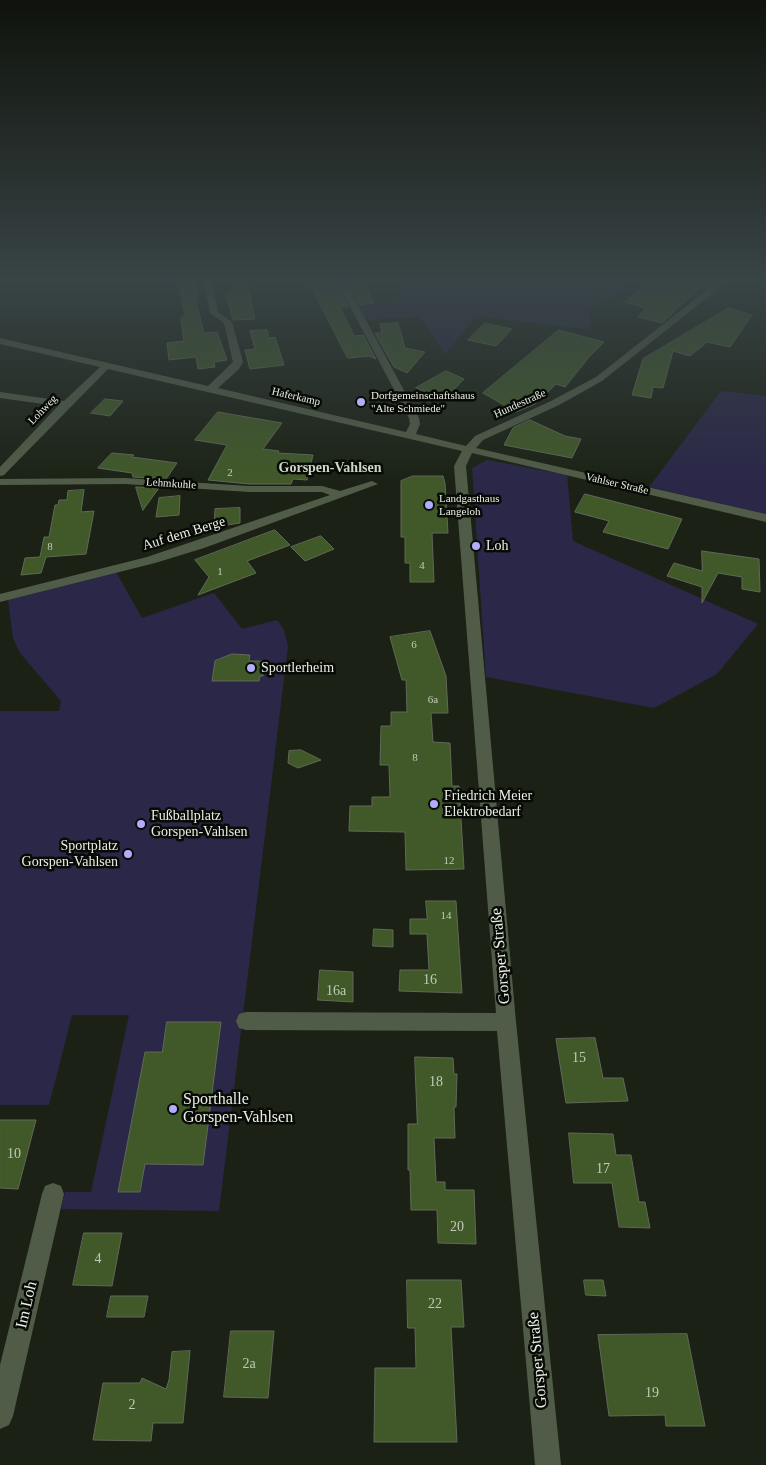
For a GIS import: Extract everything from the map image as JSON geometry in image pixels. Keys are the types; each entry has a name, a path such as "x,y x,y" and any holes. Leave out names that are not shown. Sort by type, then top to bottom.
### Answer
{"street":[{"name":"Haferkamp","path":"22,346 469,449"},
{"path":"210,390 236,367 238,362 234,346"},
{"path":"376,346 414,418 415,424 410,435"},
{"name":"Hundestraße","path":"469,449 479,438 597,380 644,346"},
{"name":"Lohweg","path":"0,473 66,404 105,367"},
{"path":"0,395 66,404"},
{"name":"Vahlser Straße","path":"469,449 766,518"},
{"name":"Gorsper Straße","path":"469,449 460,466 506,1022 548,1465"},
{"name":"Lehmkuhle","path":"0,482 125,481 249,489 322,489 334,492 339,496"},
{"name":"Auf dem Berge","path":"0,598 192,548 372,484"},
{"path":"246,1021 506,1022"},
{"name":"Im Loh","path":"0,1416 53,1194"}],"shaded area":[{"path":"440,346 451,346 445,354"},
{"path":"721,391 766,396 766,514 649,487"},
{"path":"487,460 567,475 573,541 758,624 717,674 654,708 486,677 472,468"},
{"path":"116,572 142,618 214,593 242,629 277,620 284,630 288,646 219,1211 61,1209 65,1192 91,1192 129,1015 72,1015 49,1105 0,1105 0,711 59,711 61,701 20,653 13,638 8,600"}],"building":[{"path":"167,346 222,346 227,360 214,362 215,367 198,369 196,357 169,360"},
{"path":"254,346 278,346 284,365 250,369 245,350 255,349"},
{"path":"342,346 369,346 376,359 369,356 348,358"},
{"path":"382,346 405,346 425,352 407,373 394,367"},
{"path":"539,346 600,346 565,387 556,384 535,404 516,412 483,393"},
{"path":"664,346 702,346 690,356 673,351 663,388 653,387 651,398 632,395 643,359"},
{"path":"446,371 464,379 444,400 416,388"},
{"path":"105,399 123,401 110,416 91,413"},
{"path":"218,412 282,423 263,449 279,451 278,453 313,455 307,480 293,479 291,484 249,484 208,480 227,445 195,440"},
{"path":"530,420 565,436 581,439 572,458 504,445 513,428"},
{"path":"112,453 177,463 166,479 133,477 132,473 98,468"},
{"name":"Landgasthaus Langeloh","path":"413,476 443,476 445,483 448,533 432,533 434,582 410,582 410,563 405,563 405,537 401,537 401,481"},
{"path":"136,487 159,488 143,510"},
{"path":"84,490 81,512 94,511 86,554 46,557 41,573 21,575 25,558 40,557 44,537 49,537 55,505 58,505 59,500 67,500 68,491"},
{"path":"585,494 682,519 668,549 603,532 609,521 575,512"},
{"path":"180,496 179,515 156,517 159,498"},
{"path":"240,508 240,523 214,527 215,509"},
{"path":"275,530 290,545 247,561 256,573 198,595 209,577 195,560"},
{"path":"321,536 334,549 305,561 291,547"},
{"path":"702,551 759,559 760,592 742,589 742,577 718,573 702,603 702,587 667,576 674,563 702,571"},
{"path":"430,631 446,676 448,713 431,713 433,742 450,743 452,786 459,786 464,869 406,870 405,832 349,831 350,806 372,806 372,797 390,797 389,765 380,765 381,726 391,726 391,712 407,712 406,680 402,680 390,637"},
{"path":"232,654 250,655 249,661 265,661 263,676 260,676 259,681 212,681 215,661"},
{"path":"301,750 321,760 298,768 288,763 289,751"},
{"path":"426,901 456,901 462,993 399,991 400,970 429,970 427,934 410,934 410,919 427,919"},
{"path":"374,929 393,930 393,947 373,946"},
{"path":"320,970 353,972 353,1002 318,1000"},
{"name":"Sporthalle Gorspen-Vahlsen","path":"167,1022 221,1022 203,1165 145,1164 140,1192 118,1192 145,1052 162,1052"},
{"path":"595,1038 603,1078 623,1078 628,1101 566,1103 556,1039"},
{"path":"415,1057 453,1058 454,1074 457,1074 456,1107 454,1107 455,1138 434,1138 436,1182 445,1182 445,1190 474,1190 476,1244 438,1243 437,1210 411,1210 410,1170 408,1170 408,1124 417,1124"},
{"path":"0,1120 36,1120 18,1189 0,1188"},
{"path":"569,1133 613,1134 616,1155 631,1155 639,1202 645,1202 650,1228 619,1227 612,1183 574,1183"},
{"path":"84,1233 122,1233 112,1286 73,1285"},
{"path":"407,1280 461,1280 464,1327 451,1327 457,1442 374,1442 375,1368 416,1368 415,1328 408,1328"},
{"path":"584,1280 603,1280 606,1296 586,1295"},
{"path":"111,1296 148,1296 144,1317 107,1317"},
{"path":"231,1331 274,1331 268,1398 224,1397"},
{"path":"687,1334 705,1426 666,1426 665,1415 609,1416 598,1335"},
{"path":"190,1351 183,1423 153,1423 151,1441 93,1440 103,1383 140,1383 142,1378 166,1389 169,1380 172,1352"}],"place":[{"name":"Dorfgemeinschaftshaus \"Alte Schmiede\"","path":"361,402"},
{"name":"Landgasthaus Langeloh","path":"429,505"},
{"name":"Loh","path":"476,546"},
{"name":"Sportlerheim","path":"251,668"},
{"name":"Friedrich Meier Elektrobedarf","path":"434,804"},
{"name":"Fußballplatz Gorspen-Vahlsen","path":"141,824"},
{"name":"Sportplatz Gorspen-Vahlsen","path":"128,854"},
{"name":"Sporthalle Gorspen-Vahlsen","path":"173,1109"}],"district":[{"name":"Gorspen-Vahlsen","path":"330,468"}]}
